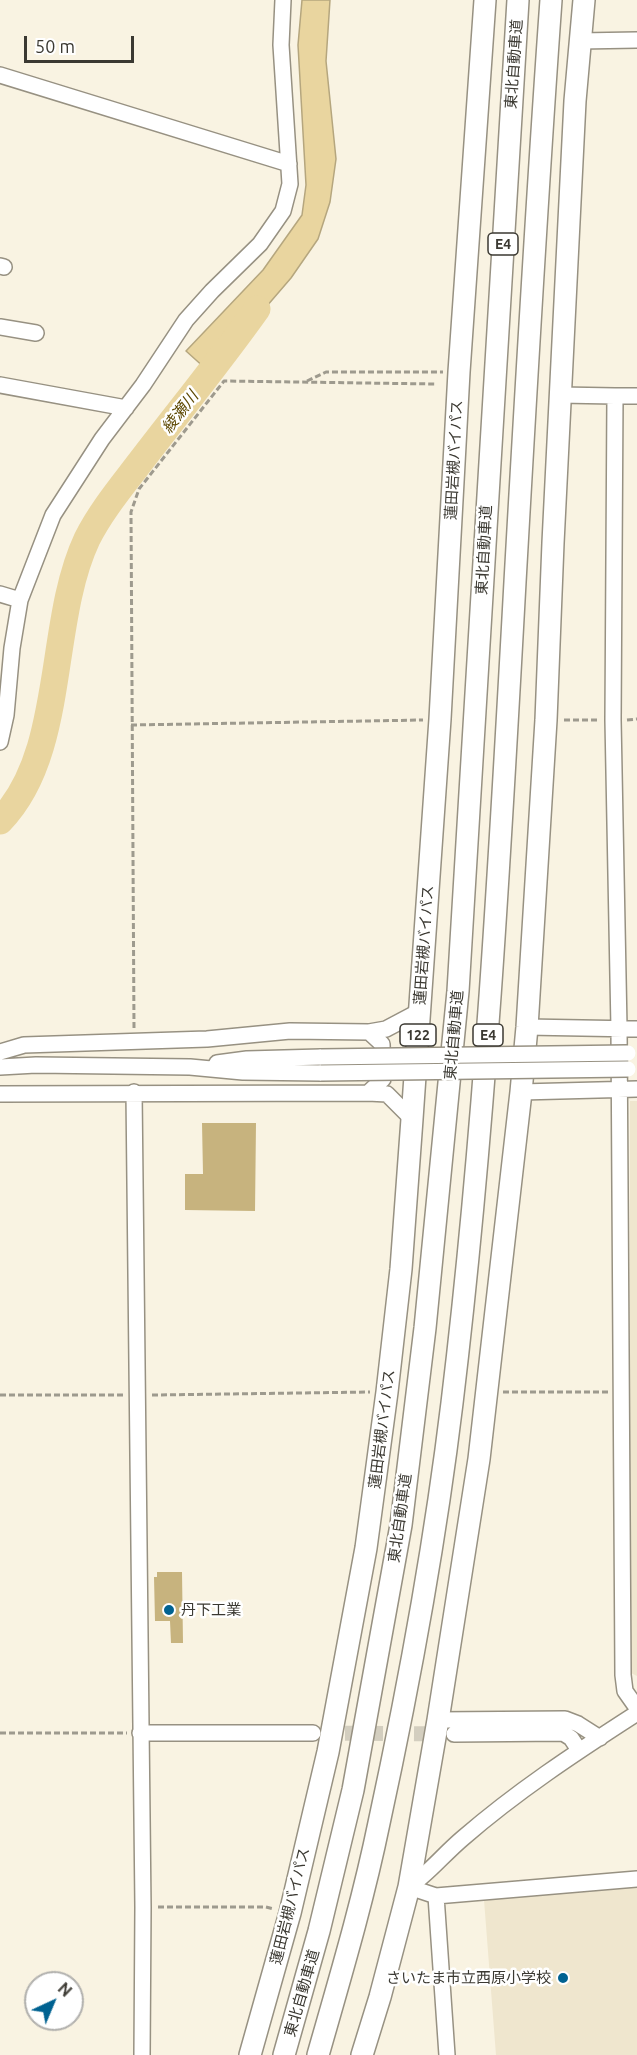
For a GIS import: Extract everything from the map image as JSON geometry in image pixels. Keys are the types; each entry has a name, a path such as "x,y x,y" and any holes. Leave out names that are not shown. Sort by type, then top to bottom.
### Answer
{"highway":[{"name":"蓮田岩槻バイパス","path":"250,2055 290,1913 328,1752 366,1548 387,1392 401,1269 420,1011 440,719 459,372 485,0"},
{"name":"東北自動車道","path":"284,2055 319,1932 353,1790 401,1525 425,1328 458,991 518,0"},
{"name":"E4","path":"318,2055 344,1965 378,1828 407,1685 430,1548 455,1372 492,988 551,0"},
{"path":"362,2055 409,1887 446,1727 521,1092 546,720 575,101 584,0"}],"street":[{"path":"0,742 6,715 12,648 20,600 53,515 186,320 260,244 283,211 290,184 281,45 283,0"},
{"path":"580,41 637,40"},
{"path":"0,75 289,164"},
{"path":"0,327 36,333"},
{"path":"0,385 126,408"},
{"path":"560,395 637,396"},
{"path":"409,1887 424,1876 462,1838 579,1750 634,1715 637,1709 625,1691 623,1675 620,1089 613,720 615,396"},
{"path":"0,594 20,600"},
{"path":"0,1052 24,1045 207,1039 290,1031 369,1032 386,1029 420,1011"},
{"path":"527,1027 637,1029"},
{"path":"368,1093 383,1079 382,1044 369,1032"},
{"path":"0,1067 36,1065 190,1067 247,1059 321,1065 632,1061"},
{"path":"521,1092 637,1089"},
{"path":"0,1094 134,1092 387,1094 412,1119"},
{"path":"134,1092 143,1907 142,2055"},
{"path":"446,1727 565,1719 578,1724 600,1738"},
{"path":"446,1727 563,1733 571,1738 579,1750"},
{"path":"140,1733 313,1733"},
{"path":"409,1887 436,1896 637,1879"},
{"path":"436,1896 447,2055"}],"path":[{"path":"306,382 326,372 459,372"},
{"path":"134,1042 131,512 139,489 224,381 435,384"},
{"path":"131,725 440,719"},
{"path":"546,720 613,720"},
{"path":"0,1395 387,1392"},
{"path":"486,1392 622,1392"},
{"path":"0,1733 140,1733"},
{"path":"143,1907 266,1907 290,1913"}],"shaded area":[{"path":"302,0 330,0 326,61 336,159 330,202 318,239 291,278 254,321 206,369 186,351 263,270 302,215 306,185 298,45"},
{"path":"630,1101 637,1101 637,1676 629,1672"},
{"name":"さいたま市立西原小学校","path":"637,1887 637,2055 496,2055 484,1900"}],"building":[{"path":"202,1123 256,1123 255,1211 185,1210 185,1174 203,1174"},
{"path":"157,1572 182,1572 183,1643 171,1643 170,1621 155,1621 154,1577 157,1577"}],"waterway":[{"name":"綾瀬川","path":"0,821 21,793 36,760 54,686 66,609 87,539 112,499 257,309"}],"tunnel":[{"path":"322,1733 445,1734"}],"place":[{"name":"丹下工業","path":"169,1610"},
{"name":"さいたま市立西原小学校","path":"563,1978"}]}
